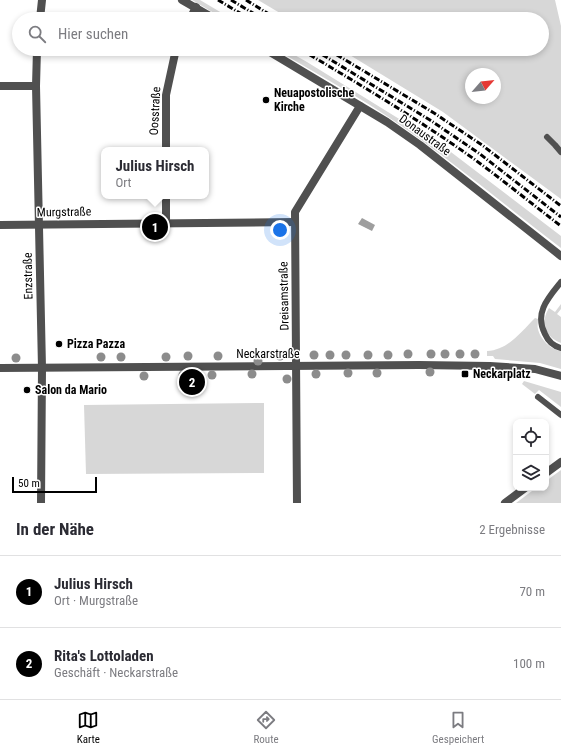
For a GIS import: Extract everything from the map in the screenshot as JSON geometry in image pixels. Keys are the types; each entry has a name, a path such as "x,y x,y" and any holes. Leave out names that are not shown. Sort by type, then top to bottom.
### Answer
{"street":[{"path":"41,12 42,0"},
{"path":"182,0 204,12"},
{"path":"194,12 196,7"},
{"name":"Enzstraße","path":"37,56 36,86 42,368 41,503"},
{"name":"Oosstraße","path":"166,147 166,95 174,56"},
{"name":"Donaustraße","path":"277,56 360,106 420,145 561,256"},
{"path":"0,86 36,86"},
{"name":"Dreisamstraße","path":"297,503 296,212 360,106"},
{"path":"166,199 166,224"},
{"name":"Murgstraße","path":"0,225 296,222"},
{"name":"Neckarstraße","path":"0,368 419,365 490,366 535,369 561,376"},
{"path":"549,471 561,462"},
{"path":"505,503 521,491"}],"lane":[{"path":"546,137 561,152"},
{"path":"561,282 546,300 540,314 542,327 548,340 552,344 561,348"},
{"path":"538,396 561,414"}],"shaded area":[{"path":"192,0 200,0 220,12 212,12"},
{"path":"258,0 555,0 561,26 561,199 443,112 351,56 549,56 549,12 278,12"},
{"path":"287,56 296,56 307,62 443,146 561,236 561,248 461,170 400,125 354,95"},
{"path":"362,218 375,225 372,231 358,224"},
{"path":"561,304 561,309 557,314 561,317 561,343 551,337 548,333 545,319 549,308 555,312"},
{"path":"535,318 538,319 538,329 541,337 553,349 561,351 561,369 540,363 495,359 493,356 487,356 487,351 495,350 508,344"},
{"path":"524,381 561,392 561,407 539,390 535,394 522,384"},
{"path":"264,403 264,473 86,474 84,405"},
{"path":"561,470 561,503 516,503 532,491 549,491 549,479"}],"railway":[{"path":"218,0 238,12"},
{"path":"231,0 251,12"},
{"path":"246,0 266,12"},
{"path":"312,56 388,102 453,144 561,226"},
{"path":"325,56 430,120 480,154 561,217"},
{"path":"339,56 434,113 482,145 561,206"}],"place":[{"name":"Neuapostolische Kirche","path":"266,100"},
{"name":"Julius Hirsch","path":"155,227"},
{"name":"Pizza Pazza","path":"59,344"},
{"name":"Neckarplatz","path":"465,374"},
{"name":"Rita's Lottoladen","path":"192,382"},
{"name":"Salon da Mario","path":"27,390"}]}
